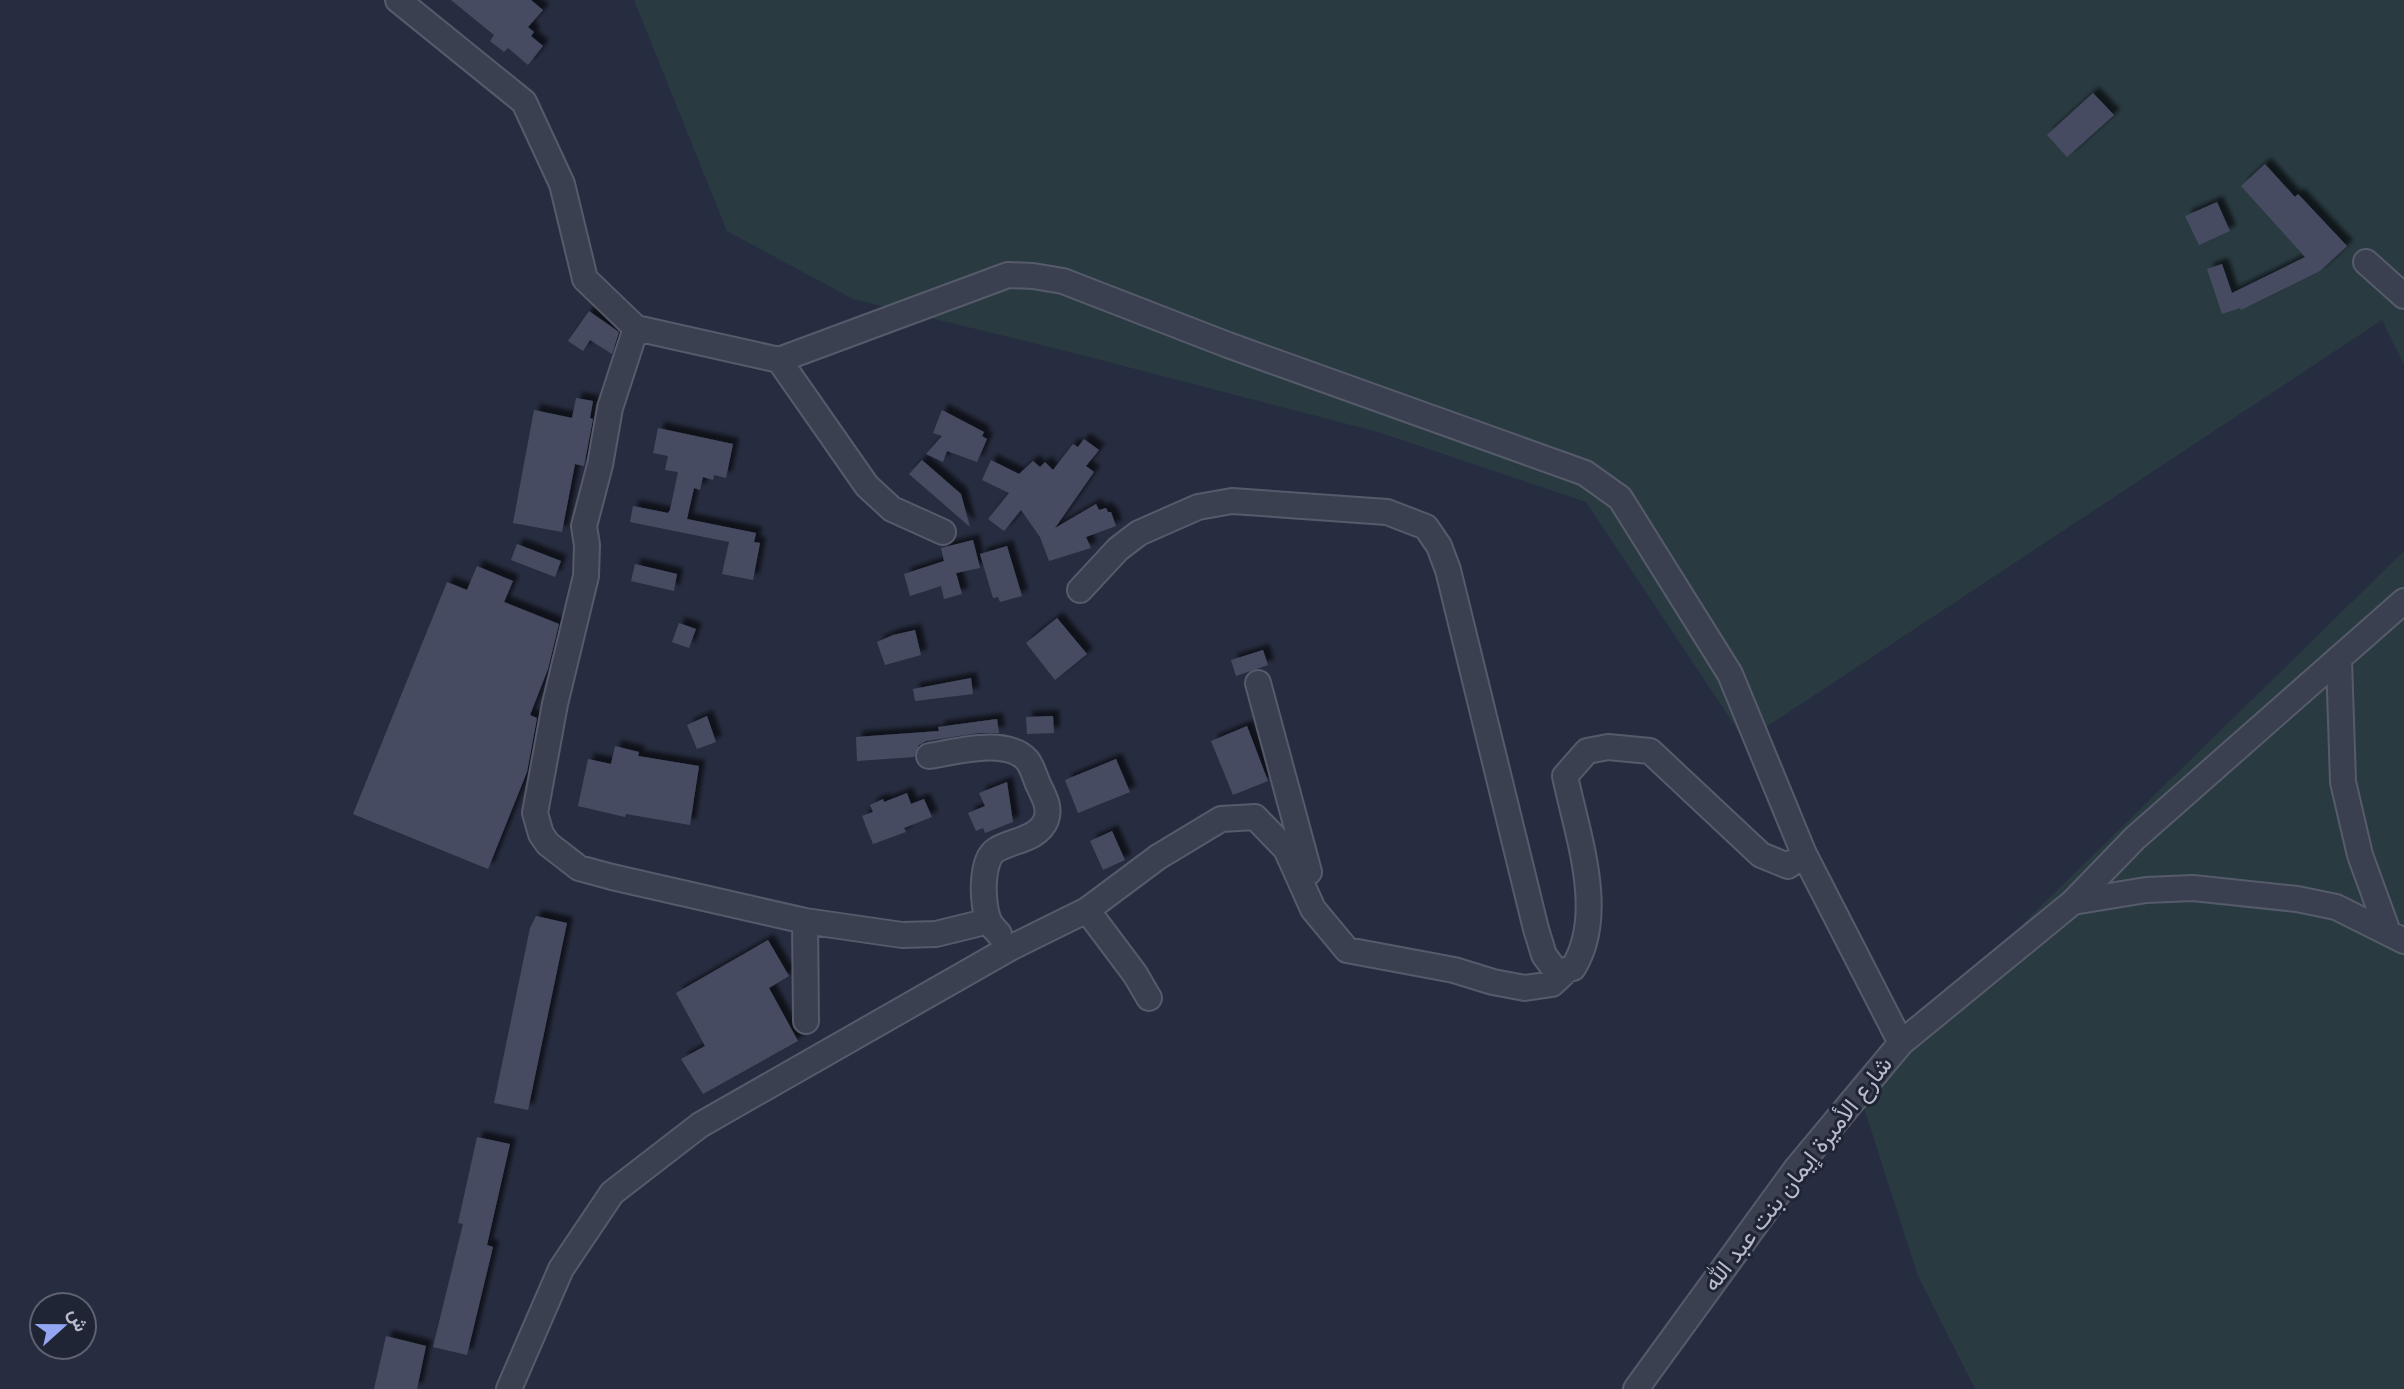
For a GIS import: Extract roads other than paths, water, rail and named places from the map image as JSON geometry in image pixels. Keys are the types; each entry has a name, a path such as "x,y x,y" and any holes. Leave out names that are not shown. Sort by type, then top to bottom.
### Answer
{"street":[{"path":"398,0 524,102 562,184 585,279 636,328 779,360 1008,275 1033,276 1063,281 1228,345 1585,473 1620,498 1730,674 1804,854 1901,1043"},
{"path":"2366,262 2404,296"},
{"path":"636,328 610,408 600,465 584,526 587,545 586,576 555,704 535,813 537,824 548,844 579,868 805,921 902,935 936,934 989,921"},
{"path":"779,360 867,486 892,509 943,532"},
{"path":"1080,590 1118,549 1139,533 1198,507 1232,500 1387,512 1426,527 1439,546 1448,570 1545,955 1555,970 1573,968 1584,946 1588,927 1590,891 1564,776 1587,751 1608,747 1650,751 1761,855 1788,866 1804,854"},
{"name":"شارع الأميرة إيمان بنت عبد الله","path":"1636,1389 1796,1169 1901,1043 2073,902 2135,838 2404,601"},
{"path":"2339,660 2343,782 2360,855 2396,937"},
{"path":"1258,683 1309,875 1313,909"},
{"path":"929,756 1000,746 1014,751 1027,760 1047,803 1047,818 1041,828 992,854 983,885 989,921 1010,948"},
{"path":"509,1389 561,1269 612,1193 700,1125 1010,948 1087,910 1158,857 1220,819 1255,817 1286,849 1313,909 1348,950 1454,970 1525,988 1552,984 1567,970"},
{"path":"2073,902 2146,890 2193,888 2297,898 2336,907 2396,937"},
{"path":"1087,910 1135,974 1149,998"},
{"path":"805,921 806,1021"}]}
